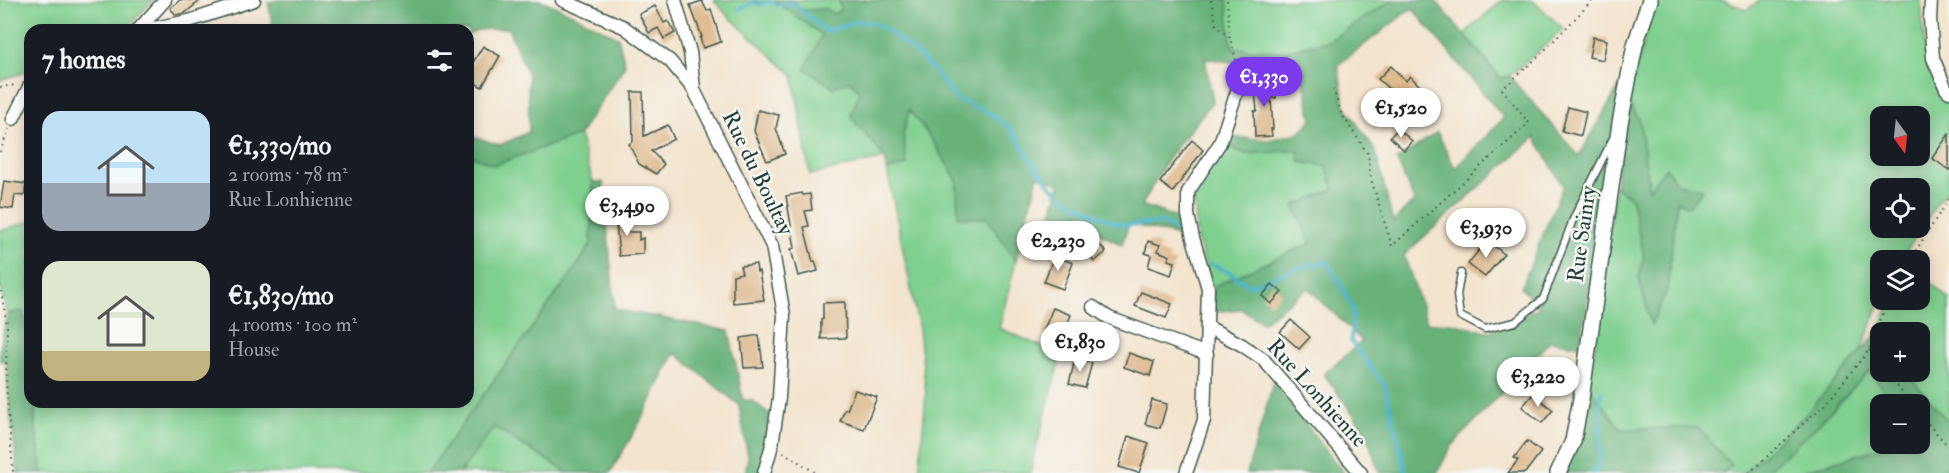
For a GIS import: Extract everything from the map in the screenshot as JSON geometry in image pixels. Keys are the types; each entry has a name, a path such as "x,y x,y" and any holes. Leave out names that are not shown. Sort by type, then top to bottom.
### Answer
{"street":[{"path":"143,24 165,0"},
{"path":"174,24 254,0"},
{"name":"Rue du Boultay","path":"562,0 624,27 670,61 694,90 772,246 784,315 779,398 772,445 764,473"},
{"path":"675,0 690,52 694,90"},
{"name":"Rue Sainry","path":"1558,473 1573,441 1620,123 1635,45 1650,0"},
{"path":"1931,0 1933,57 1949,92"},
{"path":"1186,473 1204,420 1208,327 1208,288 1192,238 1188,216 1188,192 1220,143 1241,79"},
{"path":"13,118 24,97"},
{"path":"1093,307 1109,318 1207,354"},
{"name":"Rue Lonhienne","path":"1208,327 1263,359 1361,473"}],"lane":[{"path":"1461,273 1457,295 1460,316 1485,329 1515,322 1543,299 1574,217 1620,123"}],"path":[{"path":"1211,0 1216,25 1230,38"},
{"path":"1227,0 1230,38 1241,79"},
{"path":"1333,89 1342,115 1368,154 1371,179 1392,246 1529,123 1502,89 1539,56 1593,0"},
{"path":"0,152 13,118"},
{"path":"1916,250 1949,199"},
{"path":"0,285 7,325 6,384 13,473"},
{"path":"1749,473 1826,404 1869,350 1884,310"},
{"path":"1894,382 1903,394"},
{"path":"1930,426 1949,447"},
{"path":"772,445 816,473"}],"green space":[{"path":"0,0 153,0 131,24 24,24 24,73 0,80"},
{"path":"280,0 540,0 618,37 625,65 579,135 494,165 474,157 474,137 500,145 529,132 528,75 508,28 474,32 474,24 273,24 268,2"},
{"path":"714,0 777,0 776,2 822,35 850,81 860,91 851,116 885,158 810,175 793,75 728,16"},
{"path":"777,0 791,0 803,10 827,9 834,14 841,9 839,0 1227,0 1233,48 1283,51 1329,41 1393,0 1435,0 1501,79 1509,76 1579,156 1620,85 1615,136 1580,346 1550,341 1451,447 1437,473 1379,473 1366,432 1324,374 1362,341 1308,288 1262,323 1242,309 1211,312 1212,287 1311,243 1294,206 1334,189 1326,166 1300,162 1298,150 1246,154 1223,144 1229,137 1269,140 1298,133 1312,120 1304,81 1261,67 1205,58 1213,101 1169,157 1142,205 1180,219 1187,238 1129,224 1122,245 1052,213 1060,184 1038,176 1016,261 987,218 958,217 957,180 930,137 909,110 903,135 907,165 887,170 885,158 851,116 860,91 850,81 833,87 805,69 822,35 776,2","holes":["1412,8 1504,118 1455,168 1437,132 1397,160 1414,201 1393,222 1376,152 1345,106 1338,65","1535,137 1563,186 1521,288 1540,307 1488,332 1451,323 1427,323 1404,255"]},
{"path":"791,0 839,0 841,9 834,14 827,9 803,10"},
{"path":"1227,0 1393,0 1329,41 1283,51 1233,48"},
{"path":"1502,0 1532,0 1564,29 1509,76 1502,79 1464,34"},
{"path":"1656,0 1722,0 1747,10 1760,0 1921,0 1926,67 1949,103 1949,188 1930,214 1930,178 1870,178 1870,238 1915,238 1907,250 1870,250 1870,310 1877,310 1872,322 1870,322 1860,353 1807,413 1744,473 1722,473 1731,466 1699,428 1621,429 1589,387 1615,187 1631,197 1644,257 1639,277 1651,324 1667,290 1677,201 1702,189 1677,184 1649,190 1640,122 1627,99"},
{"path":"1627,99 1640,122 1649,189 1666,167 1677,184 1703,189 1689,207 1677,201 1667,291 1651,325 1639,277 1644,257 1631,197 1615,187"},
{"path":"909,109 957,180 958,217 987,218 1016,261 999,328 1061,355 1031,473 919,473 926,394 919,329 887,170 907,165 903,135"},
{"path":"579,135 593,182 591,244 579,263 427,473 43,473 35,424 35,408 474,408 474,157 494,165"},
{"path":"1223,144 1246,154 1298,150 1300,162 1326,166 1334,189 1311,243 1212,287 1197,237 1194,195"},
{"path":"593,182 603,182 615,309 729,331 743,400 751,400 770,414 760,473 745,473 748,457 739,405 675,353 640,422 610,473 568,473 494,427 460,473 427,473 591,244"},
{"path":"24,223 24,316 22,311 7,314 0,285 0,231"},
{"path":"1930,282 1949,299 1949,423 1930,400 1930,394 1925,394 1914,382 1930,382 1930,322 1882,322 1887,310 1930,310"},
{"path":"22,311 24,316 24,408 35,408 35,424 43,473 18,473 6,361 0,361 7,314"},
{"path":"1870,342 1870,372 1817,426 1764,473 1744,473 1807,413"},
{"path":"1869,371 1870,382 1878,382 1887,394 1870,394 1870,451 1802,473 1764,473 1817,426"},
{"path":"1878,382 1914,382 1925,394 1887,394"},
{"path":"1273,383 1344,473 1247,473"},
{"path":"1589,387 1621,429 1699,428 1732,466 1722,473 1558,473"},
{"path":"1930,400 1949,423 1949,473 1802,473 1870,451 1870,454 1930,454"},
{"path":"494,427 568,473 460,473"}],"building":[{"path":"180,0 201,0 185,13 176,15 170,8"},
{"path":"702,1 707,11 711,9 721,42 703,48 700,38 702,37 690,5"},
{"path":"655,6 664,23 668,21 675,33 664,39 658,28 649,33 639,14"},
{"path":"1593,37 1607,40 1603,60 1589,57"},
{"path":"483,46 500,56 482,87 474,82 474,61"},
{"path":"1391,66 1406,81 1410,76 1419,85 1411,93 1416,98 1405,110 1386,92 1389,89 1378,79"},
{"path":"1275,80 1276,98 1271,98 1272,136 1255,137 1254,111 1257,111 1254,82"},
{"path":"632,92 643,92 644,136 668,125 674,139 651,151 664,164 656,174 639,164 629,144 633,141"},
{"path":"1568,107 1586,112 1581,136 1562,131"},
{"path":"758,110 779,115 776,128 785,154 767,161 754,131"},
{"path":"1398,129 1412,141 1404,150 1390,137"},
{"path":"1949,134 1949,170 1932,158"},
{"path":"1192,140 1203,150 1173,192 1160,182"},
{"path":"4,181 24,184 24,196 15,195 13,209 0,207"},
{"path":"802,193 803,195 810,194 812,210 805,211 809,226 804,227 813,262 815,261 818,271 798,276 791,249 795,248 786,196"},
{"path":"626,210 628,232 639,232 639,240 643,238 643,254 619,256 615,212"},
{"path":"1088,231 1106,252 1094,262 1076,241"},
{"path":"1487,240 1504,254 1485,277 1468,264"},
{"path":"1148,241 1160,245 1158,251 1170,256 1168,260 1175,262 1171,275 1148,267 1151,255 1145,253"},
{"path":"1054,256 1073,263 1063,289 1044,282"},
{"path":"756,264 764,300 733,303 733,275 742,273 740,266"},
{"path":"1272,284 1282,292 1271,304 1262,296"},
{"path":"1141,292 1172,304 1166,318 1135,306"},
{"path":"845,302 846,338 821,339 823,303"},
{"path":"1053,308 1071,315 1060,341 1042,334"},
{"path":"1291,320 1310,337 1299,349 1280,332"},
{"path":"759,335 763,367 744,368 741,338"},
{"path":"1129,353 1154,362 1150,376 1124,367"},
{"path":"1075,359 1092,363 1085,388 1069,384"},
{"path":"855,390 877,397 864,429 840,421"},
{"path":"1533,394 1553,410 1542,423 1522,407"},
{"path":"1152,400 1167,404 1160,428 1145,424"},
{"path":"1128,436 1149,443 1139,473 1119,467"},
{"path":"1527,441 1541,452 1525,473 1508,473 1518,460 1514,458"}],"waterway":[{"path":"739,9 756,2 760,5 768,2 776,5 792,3 826,31 855,22 869,22 885,29 916,53 957,100 991,114 1011,129 1035,167 1067,200 1112,222 1125,225 1164,223 1180,233"},
{"path":"1210,264 1229,272 1249,286 1297,268 1326,262 1341,284 1353,309 1351,341 1385,386 1406,473"},
{"path":"1593,473 1600,459 1601,392"}]}
